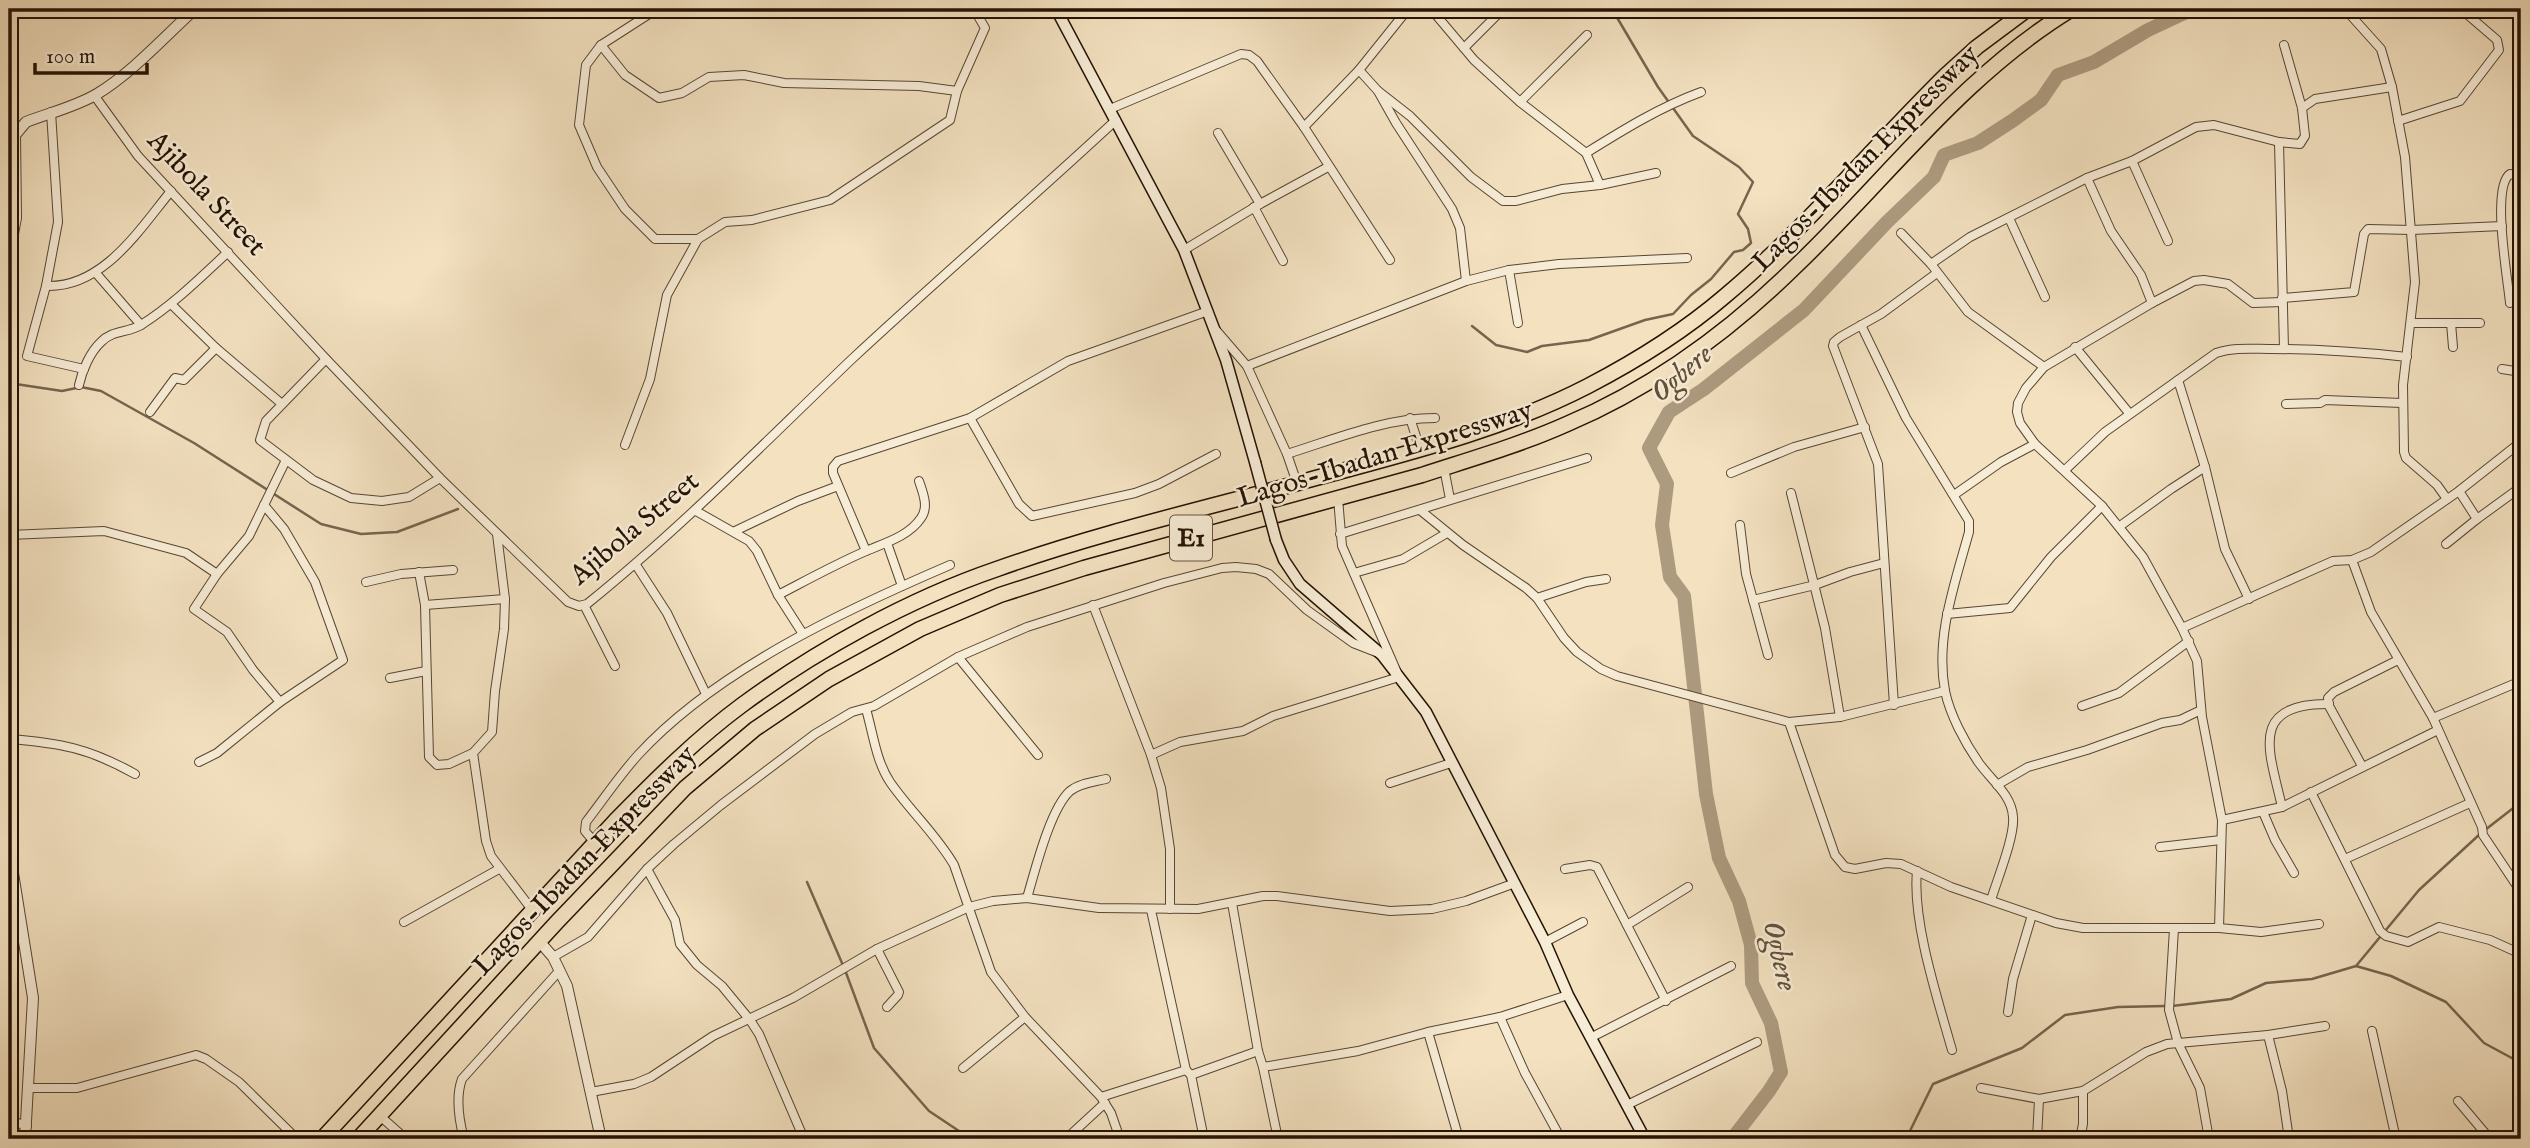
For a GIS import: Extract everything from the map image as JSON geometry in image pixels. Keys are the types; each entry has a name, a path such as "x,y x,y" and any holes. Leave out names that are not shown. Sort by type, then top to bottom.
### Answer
{"highway":[{"name":"Lagos-Ibadan Expressway","path":"323,1139 595,843 657,779 743,705 817,656 902,609 997,569 1499,424 1556,402 1628,364 1701,315 1770,256 1946,75 1977,47 2028,9"},
{"name":"Lagos-Ibadan Expressway","path":"358,1139 635,838 721,756 788,706 886,646 950,615 1042,581 1444,468 1522,442 1595,411 1657,377 1723,332 1798,265 1969,87 1996,63 2072,9"}],"main road":[{"path":"1056,9 1184,250 1235,387 1276,540 1284,560 1300,584 1382,655 1426,712 1515,883 1568,995 1645,1139"}],"street":[{"path":"12,135 26,122 94,96 117,80 195,9"},
{"path":"657,9 601,45 586,65 579,125 597,167 625,209 655,239 698,239"},
{"path":"625,445 650,379 667,295 698,239 725,222 752,220 830,200 950,120 957,91 985,28 974,9"},
{"path":"1304,127 1359,70 1408,9"},
{"path":"1431,9 1464,48 1520,102 1586,153 1600,185"},
{"path":"1464,48 1503,9"},
{"path":"2345,9 2378,43 2392,88 2405,157 2415,282 2403,403 2406,458 2437,485 2447,499"},
{"path":"2398,121 2460,101 2499,50 2497,40 2460,9"},
{"path":"1520,102 1587,34"},
{"path":"601,45 625,75 659,99 682,93 709,77 744,75 784,83 919,86 957,91"},
{"path":"1931,264 1952,248 2087,178 2132,161 2204,124 2279,142 2300,144 2305,136 2302,108 2284,45"},
{"path":"1110,109 1241,54 1249,55 1257,61 1304,127 1391,260"},
{"path":"1359,70 1471,177 1503,201 1516,201 1562,189 1600,185 1656,173"},
{"path":"2302,108 2315,99 2392,88"},
{"path":"1378,91 1452,209 1460,228 1465,281"},
{"path":"1586,153 1671,103 1701,92"},
{"name":"Ajibola Street","path":"94,96 138,156 326,359 496,534 575,606 584,605 636,565 696,511 851,360 1116,120"},
{"path":"9,102 16,218 9,255"},
{"path":"51,112 58,214 46,286 27,356 84,369"},
{"path":"1218,133 1283,261"},
{"path":"2279,142 2284,349"},
{"path":"2132,161 2168,241"},
{"path":"1184,250 1328,167"},
{"path":"2510,303 2502,226 2502,186 2510,174 2521,176"},
{"path":"2087,178 2105,220 2141,275 2152,303"},
{"path":"46,286 71,284 95,272 127,244 171,191"},
{"path":"2009,218 2045,297"},
{"path":"2218,928 2222,820 2201,710 2197,662 2189,641 2157,578 2120,526 2065,470 2035,444 2020,423 2018,403 2026,388 2044,367 2152,303 2198,280 2228,284 2253,303 2354,292 2365,231 2368,229 2502,226"},
{"path":"1901,233 1931,264 1968,312 2044,367"},
{"path":"79,385 95,349 107,337 141,326 171,304 228,252"},
{"path":"1247,366 1465,281 1509,270 1600,261 1687,258"},
{"path":"1509,270 1518,323"},
{"path":"95,272 141,326"},
{"path":"1894,705 1878,464 1833,346 1840,337 1881,314 1937,273"},
{"path":"171,304 216,348 282,404"},
{"path":"866,551 833,473 833,467 838,461 970,418 1068,361 1208,311"},
{"path":"2411,323 2480,323"},
{"path":"2451,323 2453,347"},
{"path":"1861,325 1906,418 1969,521 1969,532 1947,614 1943,651 1945,691 1971,750 2010,802 2014,817 1991,900"},
{"path":"1214,329 1247,366 1287,454 1297,483"},
{"path":"2075,347 2129,413"},
{"path":"150,412 176,378 184,380 216,348"},
{"path":"2065,470 2094,441 2129,413 2216,353 2227,349 2335,350 2407,357"},
{"path":"326,359 266,421 260,440 313,480 351,498 398,500 419,492 440,478"},
{"path":"2502,369 2521,372"},
{"path":"2178,380 2205,467 2225,549 2249,599"},
{"path":"2286,404 2325,400 2403,403"},
{"path":"970,418 1019,504 1032,516 1159,484 1216,454"},
{"path":"1410,418 1420,449"},
{"path":"1287,454 1410,418 1435,418"},
{"path":"1731,473 1794,447 1865,427"},
{"path":"2182,628 2333,561 2352,560 2371,552 2459,491 2521,442"},
{"path":"1954,495 2001,462 2035,444"},
{"path":"1340,534 1587,458"},
{"path":"281,702 253,670 228,632 194,609 217,574 244,543 286,460"},
{"path":"2120,526 2205,467"},
{"path":"1444,468 1450,499"},
{"path":"778,595 866,551 887,544 921,518 926,503 919,481"},
{"path":"735,531 797,501 838,486"},
{"path":"2446,544 2521,487"},
{"path":"2459,491 2477,519"},
{"path":"1791,493 1825,628 1840,717"},
{"path":"1151,755 1180,743 1243,731 1273,716 1399,677 1342,546 1338,498"},
{"path":"199,762 217,753 281,702 343,660 315,582 284,529 264,505"},
{"path":"1947,614 2001,611 2010,608 2051,557 2102,506"},
{"path":"1420,510 1447,533 1537,598 1564,638 1588,660 1617,676 1789,722 1840,717 1945,691"},
{"path":"696,511 749,541 803,634"},
{"path":"1740,525 1746,574 1768,655"},
{"path":"9,535 104,531 186,553 217,574"},
{"path":"1354,573 1403,559 1447,533"},
{"path":"419,572 425,605 429,757 437,765 449,764 473,754 492,732 506,617 496,534"},
{"path":"887,544 902,586"},
{"path":"2352,560 2371,612 2433,718 2482,831 2521,891"},
{"path":"1753,600 1884,564"},
{"path":"636,565 667,613 706,694"},
{"path":"595,843 585,831 586,822 637,756 706,694 803,634 950,565"},
{"path":"553,957 588,937 647,869 721,805 815,734 852,712 866,709 958,657 1027,627 1222,568 1256,569 1281,583 1307,610 1328,626 1353,643 1382,655"},
{"path":"366,582 401,573 453,570"},
{"path":"1537,598 1586,582 1606,579"},
{"path":"425,605 505,599"},
{"path":"584,605 615,666"},
{"path":"1093,605 1151,755 1165,808 1170,849 1170,909"},
{"path":"2082,706 2119,693 2189,641"},
{"path":"958,657 1038,755"},
{"path":"2362,766 2328,698 2334,692 2398,660"},
{"path":"390,678 426,671"},
{"path":"2433,718 2521,681"},
{"path":"2282,807 2269,746 2272,724 2294,708 2329,704"},
{"path":"866,709 883,768 891,783 946,851 954,865 990,972 1025,1017 1103,1100 1117,1126 1120,1139"},
{"path":"1997,785 2028,767 2162,723 2180,720 2201,710"},
{"path":"1789,722 1835,855 1839,862 1855,869 1893,863 1951,887 2032,915 2083,928 2218,928 2261,932 2319,924"},
{"path":"2222,820 2282,807 2438,730"},
{"path":"9,779 9,737 57,743 96,755 135,774"},
{"path":"473,754 486,841 499,869 533,911"},
{"path":"1390,783 1451,763"},
{"path":"1027,898 1044,844 1068,793 1078,785 1106,779"},
{"path":"2311,792 2383,933 2409,942 2439,927 2490,940 2521,954"},
{"path":"2344,859 2470,803"},
{"path":"2263,812 2294,873"},
{"path":"2160,847 2221,840"},
{"path":"9,851 33,998 25,1139"},
{"path":"1565,869 1594,864 1597,867 1666,1001"},
{"path":"404,922 499,869"},
{"path":"647,869 675,920 680,944 697,965 722,986 759,1034 804,1139"},
{"path":"1917,871 1916,898 1935,989 1952,1050"},
{"path":"591,1092 634,1084 651,1077 713,1036 750,1020 877,949 969,907 993,901 1027,898 1099,908 1151,910 1198,909 1263,896 1277,896 1390,911 1432,909 1466,901 1515,883"},
{"path":"1627,925 1688,887"},
{"path":"1232,903 1258,1051 1264,1067 1278,1139"},
{"path":"1151,910 1204,1139"},
{"path":"2008,1012 2012,979 2032,915"},
{"path":"1545,943 1583,922"},
{"path":"2174,929 2169,1010 2178,1043 2200,1088 2209,1139"},
{"path":"539,941 560,970 572,1005 601,1139"},
{"path":"877,949 899,992 887,1007"},
{"path":"1592,1037 1731,966"},
{"path":"464,1139 458,1115 462,1079 560,970"},
{"path":"1264,1067 1357,1051 1500,1017 1568,995"},
{"path":"963,1068 1025,1017"},
{"path":"1500,1017 1525,1073 1559,1137 1542,1139"},
{"path":"1981,1088 2039,1099 2083,1091 2146,1052 2178,1043 2268,1035 2325,1026"},
{"path":"2372,1031 2396,1139"},
{"path":"1428,1032 1459,1139"},
{"path":"2268,1035 2282,1091 2289,1139"},
{"path":"1627,1105 1756,1042"},
{"path":"1066,1139 1103,1100 1258,1051"},
{"path":"29,1088 77,1088 196,1055 239,1082 297,1139"},
{"path":"2080,1139 2083,1091"},
{"path":"2037,1139 2039,1099"},
{"path":"2458,1101 2490,1139"},
{"path":"380,1116 406,1139"},
{"path":"9,1120 27,1126"}],"waterway":[{"path":"1472,326 1496,345 1527,352 1542,346 1589,340 1645,320 1673,314 1711,279 1734,252 1743,250 1751,243 1748,229 1738,214 1753,182 1739,167 1693,136 1658,87 1612,9"},
{"name":"Ogbere","path":"1732,1139 1781,1072 1771,1023 1752,983 1751,945 1739,901 1719,858 1706,794 1684,596 1670,577 1662,525 1667,484 1649,448 1669,412 1704,389 1804,310 1887,222 1934,177 1944,155 1978,143 2012,121 2041,100 2058,75 2094,62 2148,30 2193,9"},
{"path":"9,383 62,391 81,387 101,391 194,443 321,524 361,534 397,532 458,509"},
{"path":"2485,830 2521,802"},
{"path":"2172,1006 2231,999 2266,983 2312,979 2356,966 2419,890 2480,834"},
{"path":"807,882 845,970 874,1048 929,1111 971,1139"},
{"path":"2356,966 2391,976 2446,1002 2484,1043 2521,1063"},
{"path":"1906,1139 1933,1084 2022,1048 2065,1015 2118,1007 2166,1006"},
{"path":"1738,1133 1783,1139"}]}
